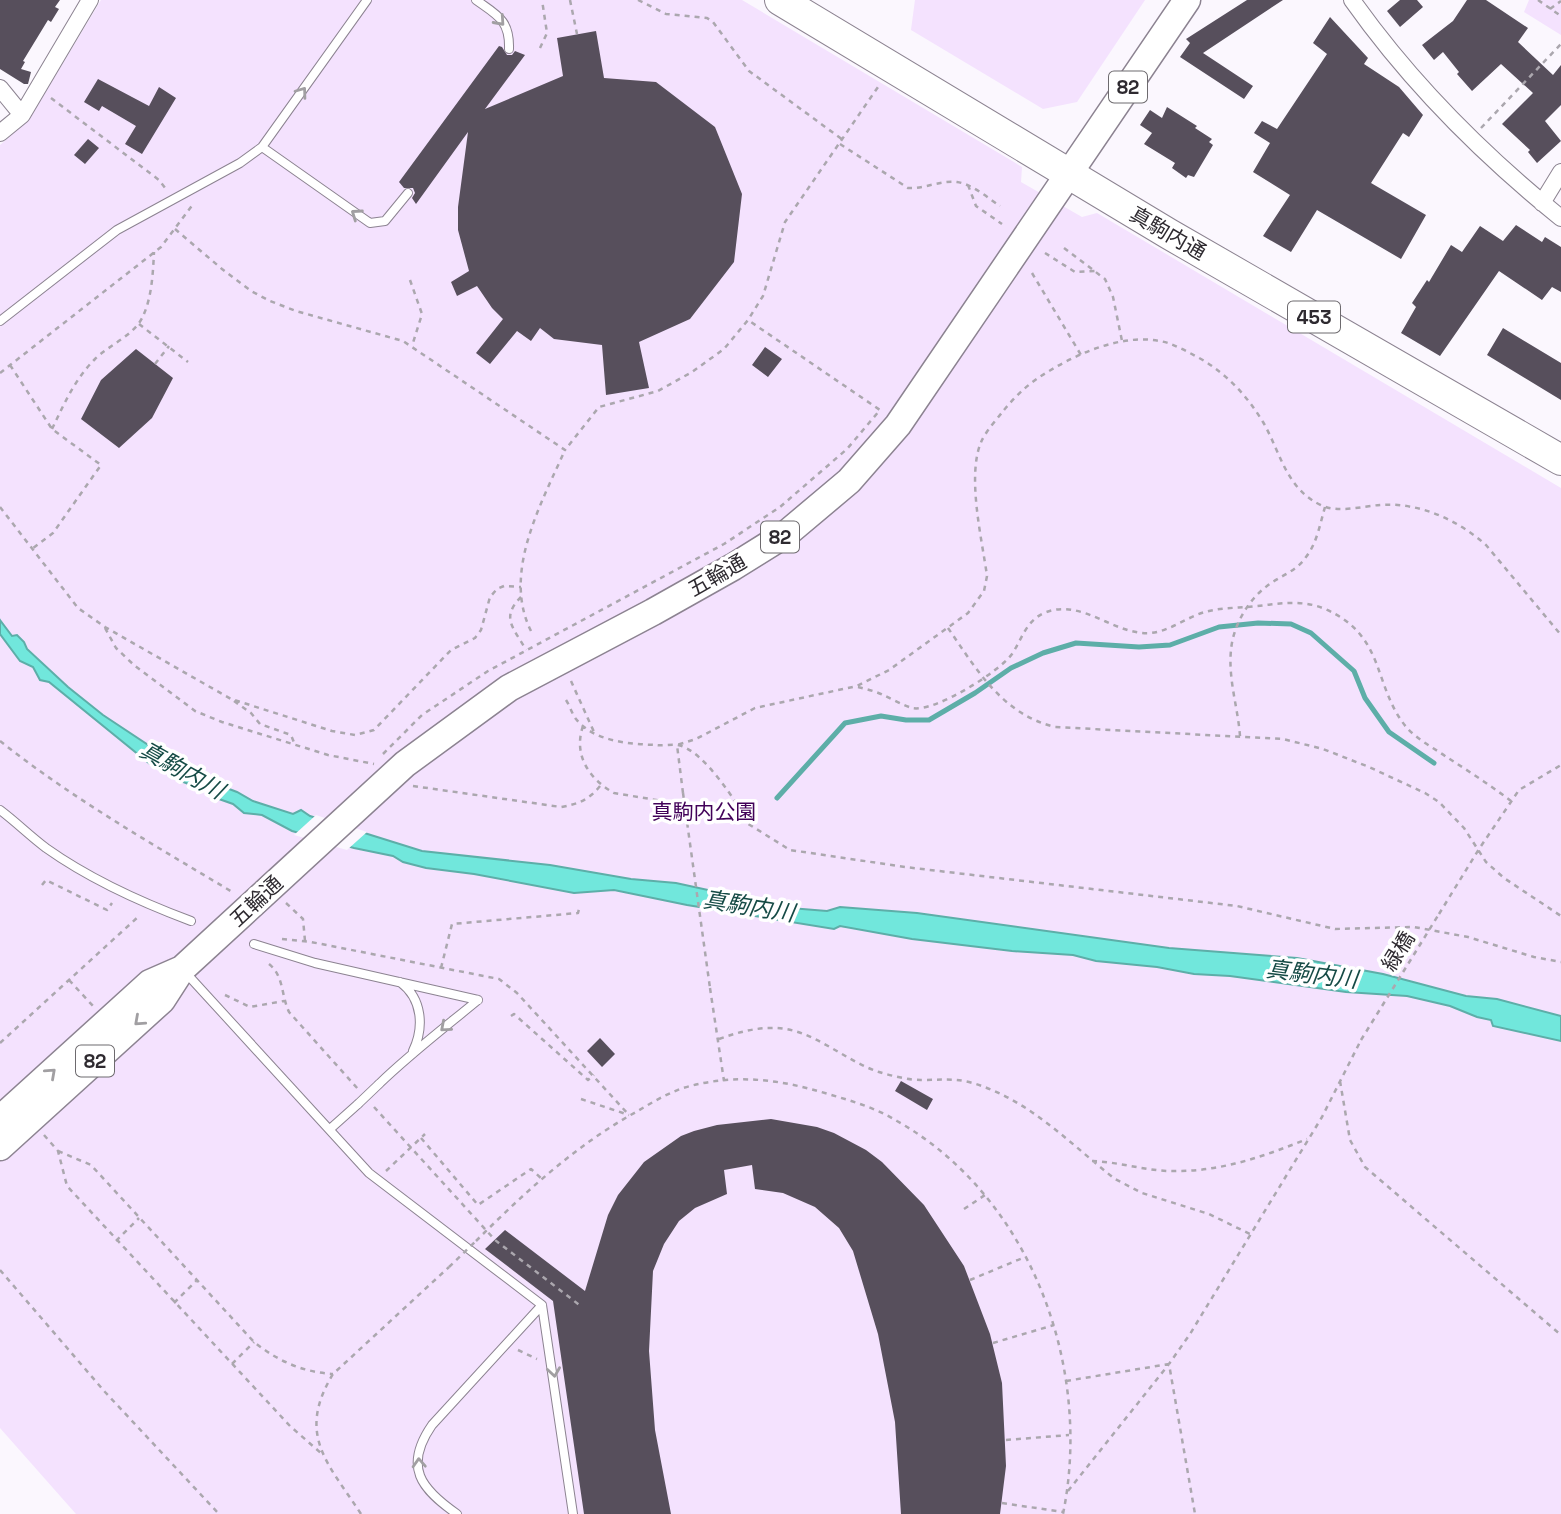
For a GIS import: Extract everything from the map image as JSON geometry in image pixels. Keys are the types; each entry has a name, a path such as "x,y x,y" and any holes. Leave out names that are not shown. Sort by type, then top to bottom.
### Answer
{"highway":[{"name":"真駒内通","path":"780,0 1068,174 1561,460"}],"main road":[{"name":"五輪通","path":"0,1119 150,983 182,968 279,896 384,776 509,688 733,567 786,534 849,481 898,425 1187,0"},
{"name":"五輪通","path":"0,1147 162,1000 182,968"}],"street":[{"path":"0,133 22,115 90,0"},
{"path":"1352,0 1403,64 1472,138 1561,218"},
{"path":"0,88 22,115"},
{"path":"1542,202 1561,172"}],"lane":[{"path":"0,321 117,230 240,163 262,147 368,0"},
{"path":"476,0 501,18 510,35 509,49"},
{"path":"262,147 370,223 385,221 408,193"},
{"path":"0,810 44,847 99,881 135,899 191,921"},
{"path":"254,944 315,963 478,1000 412,1053 330,1129"},
{"path":"182,968 377,1181 542,1305 573,1514"},
{"path":"398,980 407,987 417,1003 421,1027 412,1053"},
{"path":"457,1514 435,1499 423,1484 418,1471 419,1448 432,1426 542,1305"}],"path":[{"path":"540,48 547,33 541,0"},
{"path":"570,0 577,34"},
{"path":"639,0 666,14 707,18 713,22 749,71 908,188 917,189 956,182 968,185 1000,206"},
{"path":"1538,0 1561,16"},
{"path":"1550,9 1561,1"},
{"path":"1472,138 1561,44"},
{"path":"531,631 523,615 521,597 523,555 565,450 599,407 658,391 692,372 724,349 748,320 763,296 785,222 883,79"},
{"path":"37,88 159,180 169,193"},
{"path":"968,185 976,206 1002,224"},
{"path":"0,373 155,252 198,198"},
{"path":"178,209 184,218"},
{"path":"175,229 251,291 296,311 381,334 412,346 565,450"},
{"path":"1064,248 1105,279 1113,297 1122,342"},
{"path":"52,429 69,393 87,367 139,324 144,315 155,252"},
{"path":"1045,253 1075,272 1096,271"},
{"path":"1032,274 1081,355"},
{"path":"410,279 422,314 412,346"},
{"path":"384,776 395,740 422,715 488,671 724,544 780,507 847,449 880,410 748,320"},
{"path":"139,324 188,362"},
{"path":"566,700 576,719 594,732 627,744 677,745 696,739 755,708 857,686 889,670 968,613 984,591 987,576 974,473 982,440 1030,383 1081,355 1099,347 1122,342 1153,340 1167,343 1196,356 1223,374 1250,401 1273,441 1291,481 1299,490 1325,507 1354,509 1408,505 1456,523 1486,545 1561,635"},
{"path":"155,364 169,346"},
{"path":"10,365 52,429 100,465 53,533 32,549"},
{"path":"0,507 78,608 105,628 231,699 251,713 260,724 291,735 295,745"},
{"path":"1240,736 1231,671 1231,649 1235,633 1242,616 1265,587 1305,560 1313,547 1325,507"},
{"path":"231,699 332,731 365,734 374,730 451,650 475,638 481,630 490,597 497,589 504,586 521,587"},
{"path":"521,597 509,614 510,622 526,650"},
{"path":"857,686 881,693 911,708 920,709 961,692 983,679 1013,653 1028,625 1047,612 1070,609 1135,632 1151,633 1204,612 1295,603 1317,606 1340,617 1365,639 1372,650 1387,692 1406,726 1415,736 1511,801"},
{"path":"105,628 116,648 135,666 195,711 384,776 561,807 578,804 591,797 601,786"},
{"path":"948,628 993,691 1039,723 1055,727 1283,740 1312,746 1369,767 1425,793 1452,813 1486,862 1504,878 1561,916"},
{"path":"571,681 594,732"},
{"path":"583,726 580,752 586,767 601,786 614,793 734,815 790,850 905,867 1237,906 1335,929 1414,927 1468,937 1534,957 1561,962"},
{"path":"0,741 58,785 237,894"},
{"path":"677,745 724,1081"},
{"path":"677,745 703,761 752,826"},
{"name":"緑橋","path":"1067,1492 1190,1334 1309,1139 1362,1040 1511,801 1519,790 1561,765"},
{"path":"42,885 46,880 107,909 112,903"},
{"path":"279,896 303,919 305,941"},
{"path":"441,968 452,924 578,913 579,909"},
{"path":"0,1043 139,916"},
{"path":"69,980 92,1005"},
{"path":"225,995 250,1007 284,1001"},
{"path":"511,1016 514,1014 588,1080 594,1074"},
{"path":"719,1039 741,1032 784,1029 814,1040 860,1065 881,1072 919,1080 938,1078 968,1082 1008,1098 1029,1110 1129,1188 1209,1214 1250,1234"},
{"path":"322,1454 316,1432 316,1418 320,1396 333,1374 542,1179 591,1139 629,1115 684,1088 754,1078 775,1080 819,1091 877,1110 897,1121 940,1151 985,1195 1026,1256 1043,1292 1054,1325 1066,1381 1069,1435 1067,1492 1063,1513 1002,1503"},
{"path":"1340,1081 1350,1140 1365,1167 1561,1335"},
{"path":"581,1100 629,1115"},
{"path":"41,1132 58,1151 91,1165 254,1342 294,1366 312,1373 333,1374"},
{"path":"383,1173 425,1134"},
{"path":"421,1138 478,1205 531,1169 542,1179"},
{"path":"1092,1161 1177,1171 1229,1166 1309,1139"},
{"path":"58,1151 67,1186 289,1426 322,1454 361,1514"},
{"path":"964,1209 985,1195"},
{"path":"470,1212 495,1240 582,1307"},
{"path":"116,1241 139,1217"},
{"path":"970,1280 1026,1256"},
{"path":"0,1270 105,1392 219,1514"},
{"path":"174,1303 197,1280"},
{"path":"993,1343 1054,1325"},
{"path":"232,1364 254,1342"},
{"path":"516,1349 544,1361"},
{"path":"1066,1381 1169,1364 1195,1514"},
{"path":"1006,1440 1069,1435"}],"green space":[{"name":"真駒内公園","path":"101,0 742,0 1022,167 1021,182 1082,217 1097,213 1561,488 1561,1514 76,1514 0,1428 0,145 29,120"},
{"path":"915,0 1145,0 1077,102 1043,109 911,30"},
{"path":"1529,0 1561,0 1561,35 1524,12"}],"water":[{"name":"真駒内川","path":"0,620 12,636 17,635 27,649 103,715 195,776 253,801 293,814 301,810 310,816 422,851 550,865 631,879 676,883 790,908 827,911 840,907 917,913 1169,948 1297,958 1383,974 1466,996 1497,999 1561,1016 1561,1041 1493,1026 1491,1020 1450,1006 1407,996 1346,992 1230,976 1194,974 1096,961 1073,955 912,939 840,926 834,929 614,890 574,893 403,862 393,856 292,831 262,815 244,813 233,804 170,777 171,772 160,765 150,764 49,682 40,680 33,667 20,661 0,634"}],"pier":[{"path":"316,815 367,832 347,850 294,835"}],"building":[{"path":"0,0 60,0 55,7 59,9 51,22 48,20 23,61 25,62 21,69 31,72 28,84 0,69"},
{"path":"1247,0 1283,0 1203,53 1253,86 1244,99 1180,57 1190,43 1186,39"},
{"path":"1400,0 1417,0 1423,7 1400,27 1387,11"},
{"path":"1467,0 1486,0 1528,28 1518,42 1553,75 1561,65 1561,105 1545,121 1561,141 1537,163 1528,152 1530,150 1502,124 1533,93 1501,64 1472,91 1443,52 1434,60 1422,45 1453,21"},
{"path":"1330,17 1368,58 1364,64 1399,87 1423,115 1409,137 1403,133 1371,183 1426,215 1401,259 1317,210 1291,252 1263,236 1290,195 1253,172 1270,143 1254,133 1262,121 1277,129 1327,54 1313,43"},
{"path":"596,31 604,78 656,82 715,127 742,194 734,262 690,319 639,342 649,388 606,395 602,345 554,339 540,328 531,341 517,331 490,364 476,353 503,319 477,286 457,296 451,282 469,271 458,230 458,207 468,132 416,204 412,198 415,193 413,188 404,188 399,182 499,46 507,55 512,55 515,51 525,55 485,109 563,76 557,38"},
{"path":"98,79 149,106 159,87 176,98 142,154 125,144 136,126 102,106 99,111 84,102"},
{"path":"1167,107 1212,139 1209,142 1213,145 1194,177 1188,175 1186,178 1172,168 1175,163 1144,144 1152,133 1140,125 1150,110 1162,118"},
{"path":"88,139 99,148 85,164 74,155"},
{"path":"1516,225 1542,242 1545,237 1561,247 1561,292 1552,287 1542,300 1499,271 1440,356 1401,333 1416,307 1412,303 1427,280 1429,282 1451,245 1462,252 1480,226 1503,241"},
{"path":"1503,328 1561,363 1561,400 1487,355"},
{"path":"765,347 782,359 768,377 752,365"},
{"path":"136,349 173,378 152,418 119,448 81,419 101,380"},
{"path":"600,1038 615,1054 602,1067 587,1051"},
{"path":"901,1081 933,1099 927,1110 895,1091"},
{"path":"771,1119 817,1127 834,1133 882,1162 924,1205 964,1266 990,1334 1002,1383 1006,1466 1000,1514 901,1514 895,1422 878,1334 853,1251 839,1228 815,1207 783,1193 755,1189 752,1165 724,1170 727,1194 695,1208 679,1221 664,1244 653,1271 649,1351 655,1430 671,1514 584,1514 553,1301 485,1249 505,1230 585,1291 608,1215 618,1195 644,1162 681,1136 694,1131 717,1125"}],"waterway":[{"path":"777,798 845,723 881,716 929,720 1011,668 1043,653 1076,643 1139,647 1170,645 1219,627 1258,623 1291,624 1311,633 1354,671 1365,698 1389,732 1434,763"}]}
